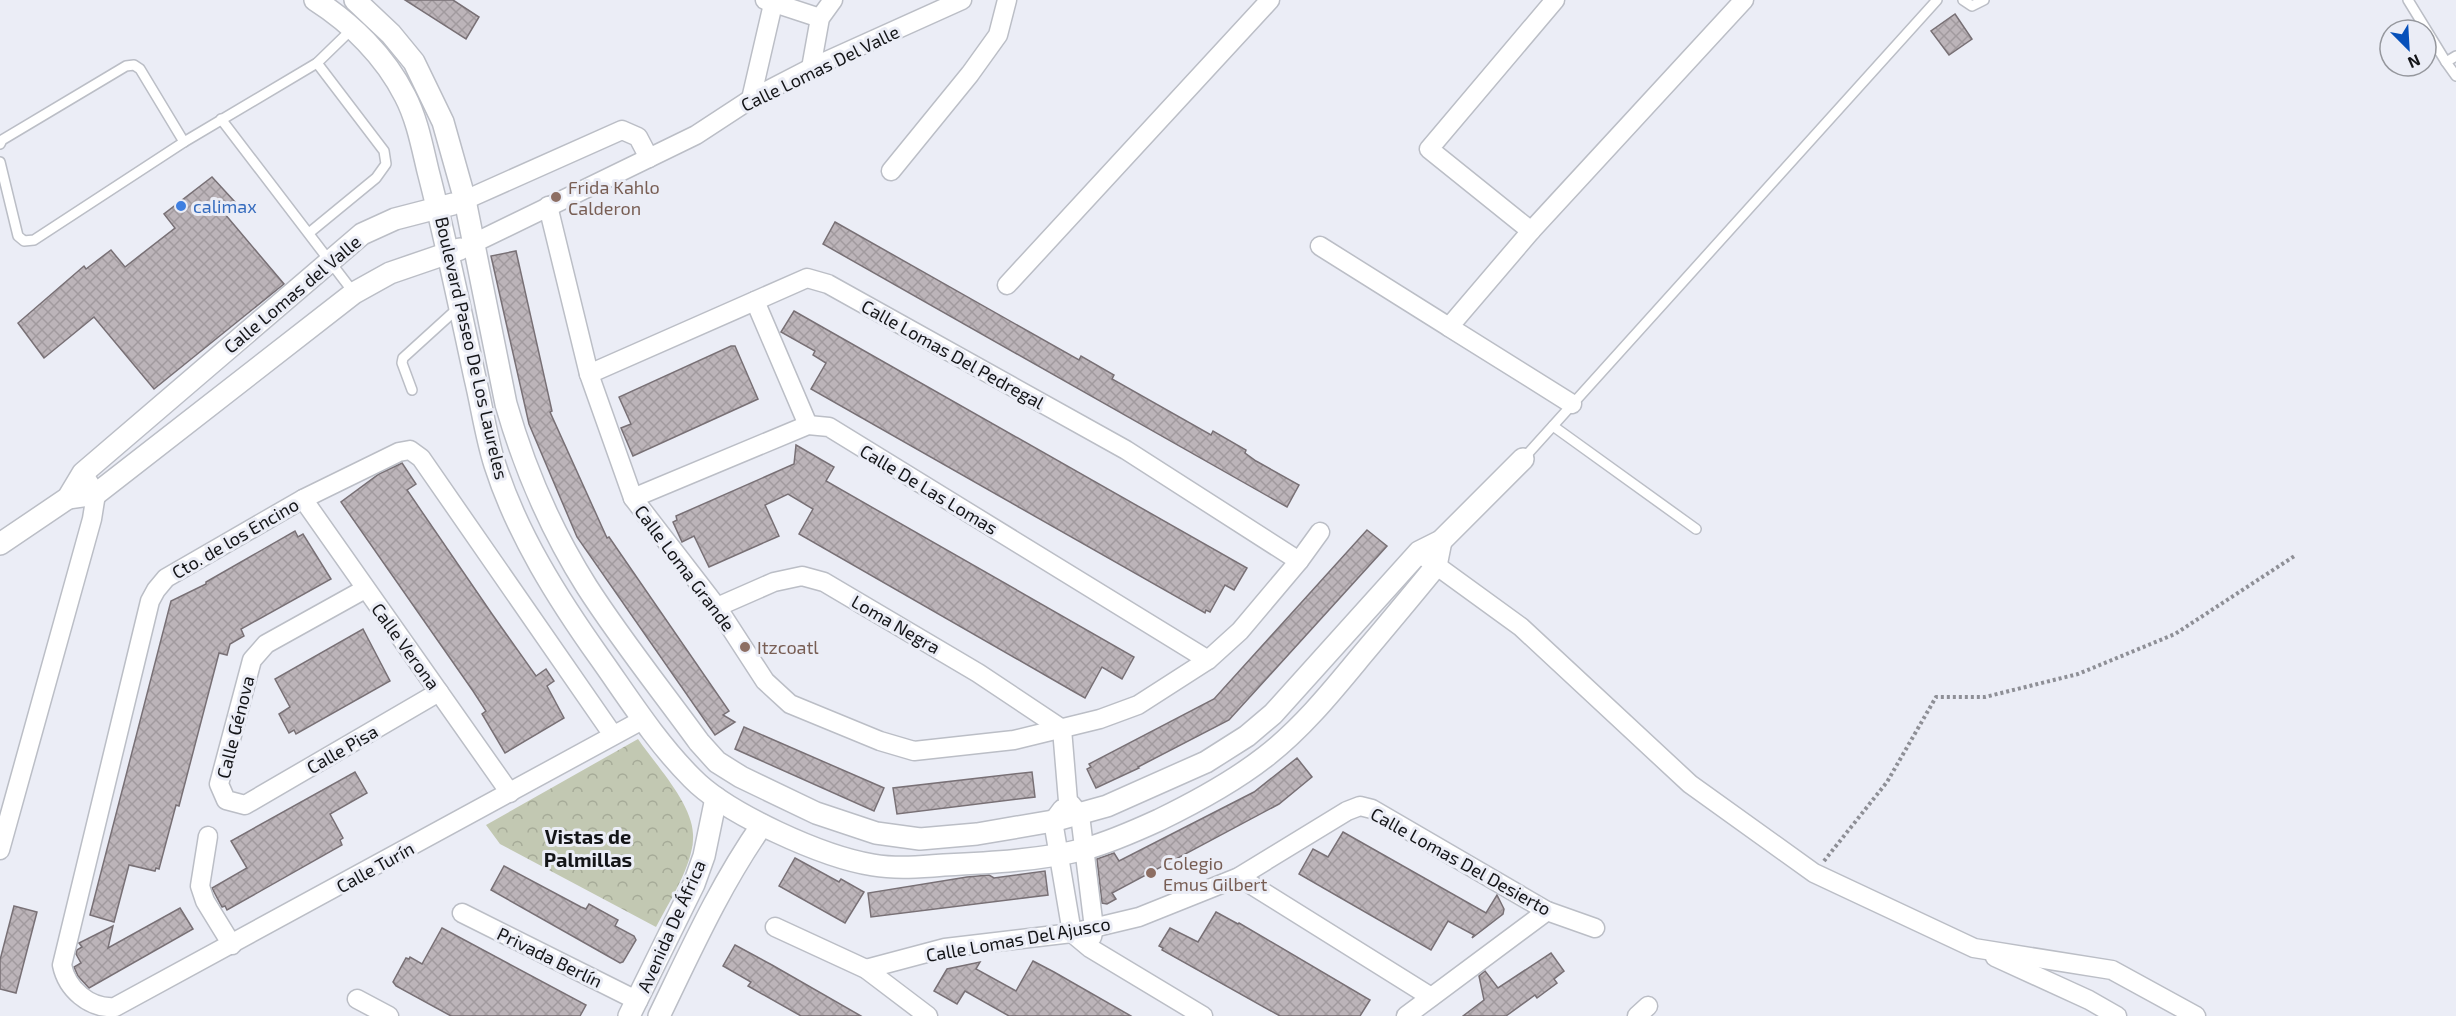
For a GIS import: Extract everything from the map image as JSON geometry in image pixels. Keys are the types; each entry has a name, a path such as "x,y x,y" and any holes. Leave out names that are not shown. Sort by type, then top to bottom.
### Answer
{"street":[{"name":"Boulevard Paseo De Los Laureles","path":"315,0 352,28 382,60 405,96 419,134 440,209 494,462 511,508 540,564 587,640 667,751 695,781 716,798 762,825 823,850 873,865 916,867 966,864 1084,850 1124,836 1178,810 1237,777 1268,755 1326,699 1436,566"},
{"name":"Boulevard Paseo De Los Laureles","path":"355,0 391,34 414,62 442,122 465,200 506,404 519,449 535,488 587,587 699,742 717,762 741,777 816,813 876,834 920,839 977,834 1053,821 1074,808 1156,786 1206,762 1247,736 1274,714 1419,552"},
{"path":"811,68 820,18 833,0"},
{"name":"Calle Lomas Del Valle","path":"649,158 696,135 751,99 811,68 962,0"},
{"path":"891,171 970,74 998,35 1007,0"},
{"path":"1007,285 1270,0"},
{"path":"1531,231 1429,149 1555,0"},
{"path":"1449,327 1531,231 1744,0"},
{"path":"751,99 769,2 820,18"},
{"name":"Calle Lomas del Valle","path":"1,541 68,498 96,494 354,293 390,273 474,243 649,158 638,136 622,130 465,200 440,209 411,214 387,222 363,234 83,472 68,498"},
{"name":"Calle Loma Grande","path":"548,206 588,374 633,498 717,607 765,681 790,704 897,748 914,751 1014,740 1100,719 1138,705 1208,660 1240,632 1320,532"},
{"path":"1320,246 1572,404"},
{"name":"Calle Lomas Del Pedregal","path":"588,374 807,278 828,284 1126,450 1299,561"},
{"path":"633,498 808,425 755,301"},
{"name":"Calle De Las Lomas","path":"808,425 829,427 1208,660"},
{"name":"Cto. de los Encino","path":"104,1008 95,1006 69,986 62,965 150,601 166,578 303,499 399,452 410,450 421,458 613,735"},
{"path":"1523,459 1441,541 1419,552 1521,627 1690,784 1814,873 2089,1000 2117,1016"},
{"path":"0,850 92,519 96,494 83,472"},
{"name":"Calle Verona","path":"303,499 510,793"},
{"path":"1436,566 1441,541"},
{"name":"Loma Negra","path":"717,607 774,582 802,576 824,582 978,673 1062,729"},
{"name":"Calle Génova","path":"244,805 226,800 219,784 252,660 266,644 365,590"},
{"name":"Calle Pisa","path":"244,805 439,692"},
{"name":"Calle Turín","path":"104,1008 115,1007 232,945 644,719"},
{"path":"1062,729 1074,808 1084,850 1094,928 1090,948"},
{"name":"Avenida De África","path":"633,1008 694,884 704,856 716,798"},
{"name":"Calle Lomas Del Ajusco","path":"866,969 945,948 1072,933 1139,917 1239,877 1347,810 1360,806"},
{"name":"Calle Lomas Del Desierto","path":"1360,806 1372,809 1547,911 1595,928"},
{"path":"1053,821 1072,933 1090,948 1203,1016"},
{"path":"659,1016 717,895 738,859 762,825"},
{"path":"208,836 200,886 205,901 232,945"},
{"path":"1239,877 1431,997"},
{"path":"1406,1016 1547,911"},
{"name":"Privada Berlín","path":"462,913 633,1008"},
{"path":"776,927 866,969 928,1016"},
{"path":"1974,948 2112,969 2196,1016"},
{"path":"357,999 389,1016"}],"lane":[{"path":"1963,0 1972,6 1984,0"},
{"path":"2408,0 2456,76"},
{"path":"1523,459 1935,1"},
{"path":"0,162 18,236 24,241 34,240 183,142 317,63 352,28"},
{"path":"2446,62 2456,56"},
{"path":"309,233 376,178 386,164 384,150 317,63"},
{"path":"0,144 2,140 126,66 135,65 140,69 183,142"},
{"path":"221,119 354,293"},
{"path":"412,390 402,363 403,358 460,306"},
{"path":"1553,426 1696,529"}],"path":[{"path":"1814,873 1887,782 1935,697 1985,697 2078,674 2175,634 2296,555"}],"green space":[{"path":"638,739 680,797 691,822 693,834 693,845 686,869 656,927 500,844 486,825"}],"building":[{"path":"405,0 453,0 479,17 466,39"},
{"path":"1955,14 1972,39 1949,55 1931,31"},
{"path":"212,177 235,202 224,213 284,284 154,389 94,317 44,358 18,323 84,266 86,269 111,250 125,267 175,228 164,214"},
{"path":"835,222 1079,360 1081,356 1114,375 1112,379 1211,435 1213,431 1246,450 1245,453 1256,461 1299,485 1287,507 823,244"},
{"path":"516,251 552,411 550,412 607,538 609,537 729,711 723,715 735,722 715,735 577,537 529,424 491,256"},
{"path":"794,311 1247,568 1234,590 1225,585 1210,612 1206,610 1205,613 811,389 826,363 813,355 815,351 781,332"},
{"path":"735,346 758,399 633,456 621,428 631,424 619,397"},
{"path":"796,445 834,467 826,481 1134,657 1122,679 1102,667 1085,698 799,534 813,509 788,494 765,505 779,536 709,567 694,536 682,542 673,522 677,520 676,516 794,464"},
{"path":"402,463 416,484 407,490 492,614 536,676 546,669 554,681 547,686 564,718 505,753 482,714 486,711 473,691 341,502 379,474"},
{"path":"1367,530 1387,546 1229,720 1096,788 1087,769 1091,767 1089,764 1214,699"},
{"path":"295,531 298,537 303,534 331,579 241,629 244,636 230,644 227,655 219,653 179,806 176,805 159,869 156,868 155,871 129,865 114,922 90,915 171,601 206,584"},
{"path":"363,629 390,681 296,734 294,730 289,733 279,714 290,707 275,679"},
{"path":"744,727 884,788 874,811 735,749"},
{"path":"1297,758 1312,777 1279,804 1112,893 1116,899 1107,904 1102,903 1097,859 1114,853 1119,861 1254,792"},
{"path":"355,772 367,793 330,814 343,838 340,840 342,845 227,910 225,906 222,907 212,888 247,868 231,841"},
{"path":"1032,772 1035,797 897,814 893,788"},
{"path":"1343,832 1486,913 1497,895 1504,909 1503,914 1472,938 1474,935 1448,921 1431,950 1299,874 1313,849 1328,857"},
{"path":"795,858 839,882 841,879 864,892 845,923 779,886"},
{"path":"504,866 581,907 586,909 589,904 618,920 615,926 634,936 636,940 623,962 620,963 491,890"},
{"path":"1045,871 1048,895 871,917 868,893 967,877 989,875 994,878"},
{"path":"14,906 37,912 16,993 0,989 0,960"},
{"path":"180,908 193,929 89,988 78,976 74,967 81,963 76,954 77,950 82,947 79,943 113,926 108,948"},
{"path":"1216,912 1239,923 1370,1000 1360,1016 1280,1016 1162,950 1163,948 1159,946 1170,928 1198,942"},
{"path":"442,928 586,1005 580,1016 451,1016 396,986 393,982 406,958 410,957 422,964"},
{"path":"735,945 861,1016 801,1016 748,986 751,982 723,966"},
{"path":"1551,953 1564,971 1554,979 1557,983 1537,998 1535,995 1506,1016 1463,1016 1484,1000 1479,976 1485,971 1498,988"},
{"path":"1033,961 1131,1016 1009,1016 965,991 957,1004 934,991 947,969 980,962 976,969 1016,991"}],"place":[{"name":"Frida Kahlo Calderon","path":"556,197"},
{"name":"calimax","path":"181,206"},
{"name":"Itzcoatl","path":"745,647"},
{"name":"Colegio Emus Gilbert","path":"1151,873"}],"district":[{"name":"Vistas de Palmillas","path":"588,848"}]}
